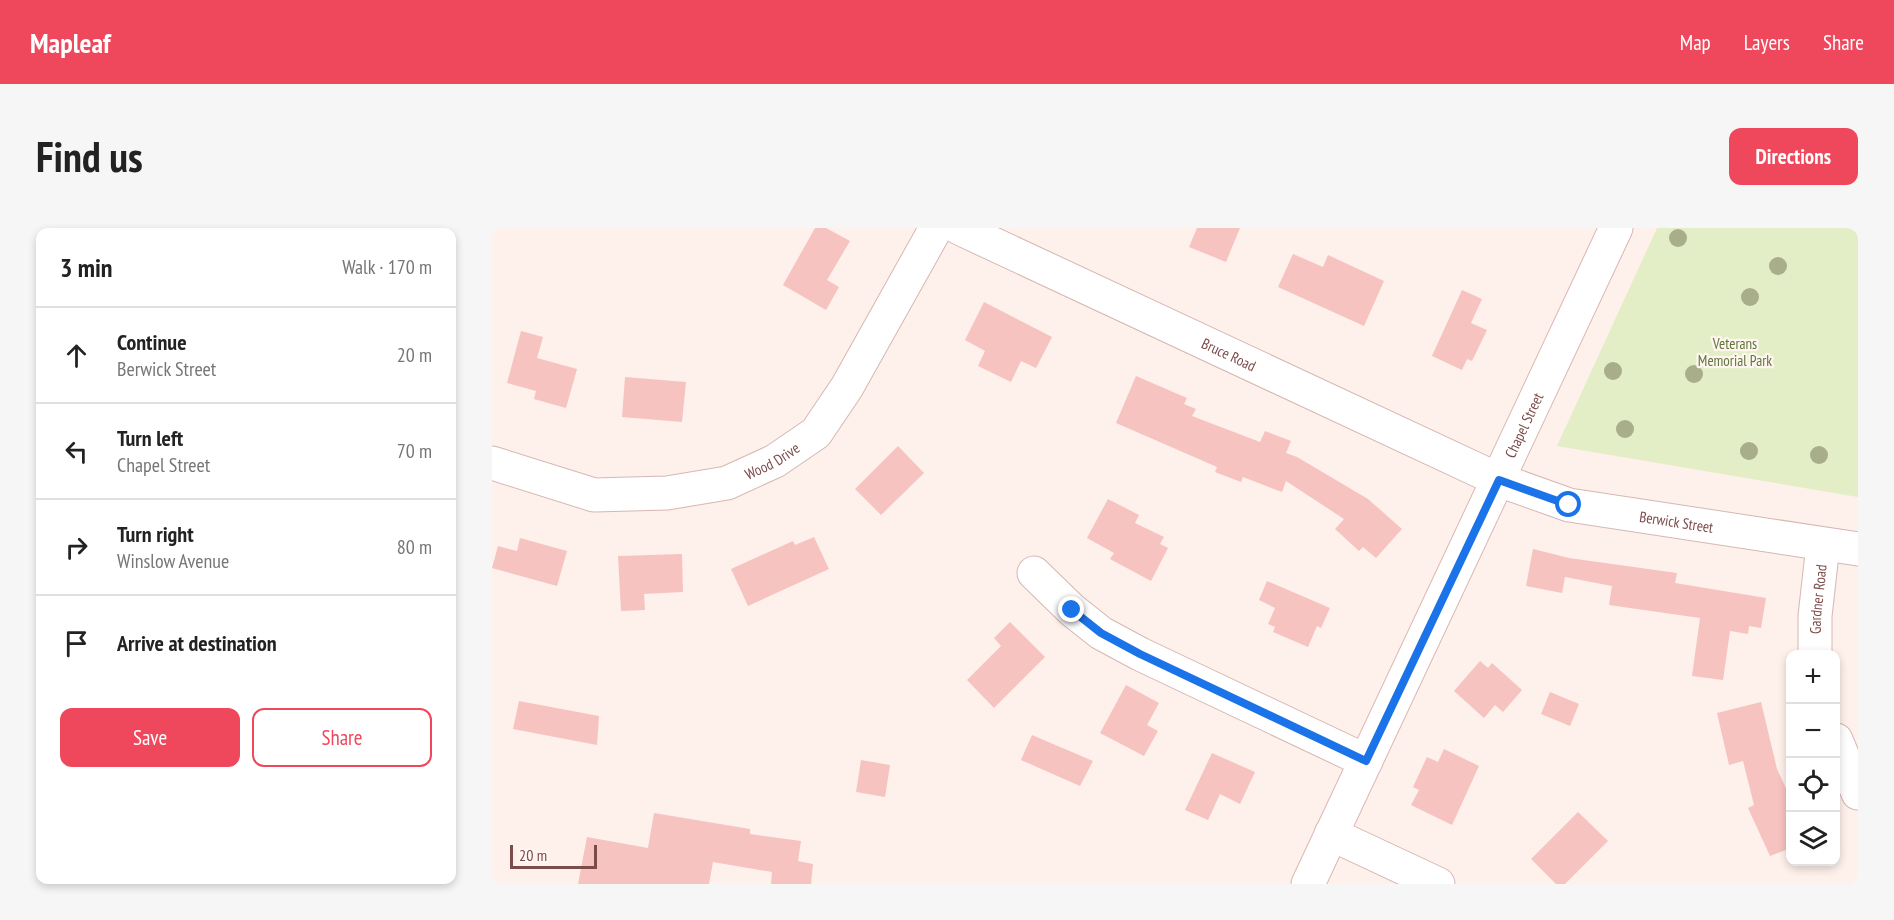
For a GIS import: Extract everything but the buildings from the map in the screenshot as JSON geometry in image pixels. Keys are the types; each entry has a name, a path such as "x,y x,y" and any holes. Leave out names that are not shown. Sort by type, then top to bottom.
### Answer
{"street":[{"name":"Wood Drive","path":"492,464 594,495 666,493 727,483 775,461 816,433 847,387 936,228"},
{"name":"Bruce Road","path":"959,228 1499,480"},
{"name":"Chapel Street","path":"1308,884 1616,228"},
{"name":"Berwick Street","path":"1499,480 1569,505 1858,549"},
{"name":"Gardner Road","path":"1815,650 1815,616 1823,545"},
{"path":"1035,573 1072,610 1101,633 1140,654 1366,761"},
{"path":"1840,750 1858,793"},
{"path":"1331,834 1438,884"}],"green space":[{"name":"Veterans Memorial Park","path":"1657,228 1858,228 1858,497 1557,446"}],"route":[{"path":"1072,610 1101,633 1140,654 1366,761 1499,480 1569,505"}]}
